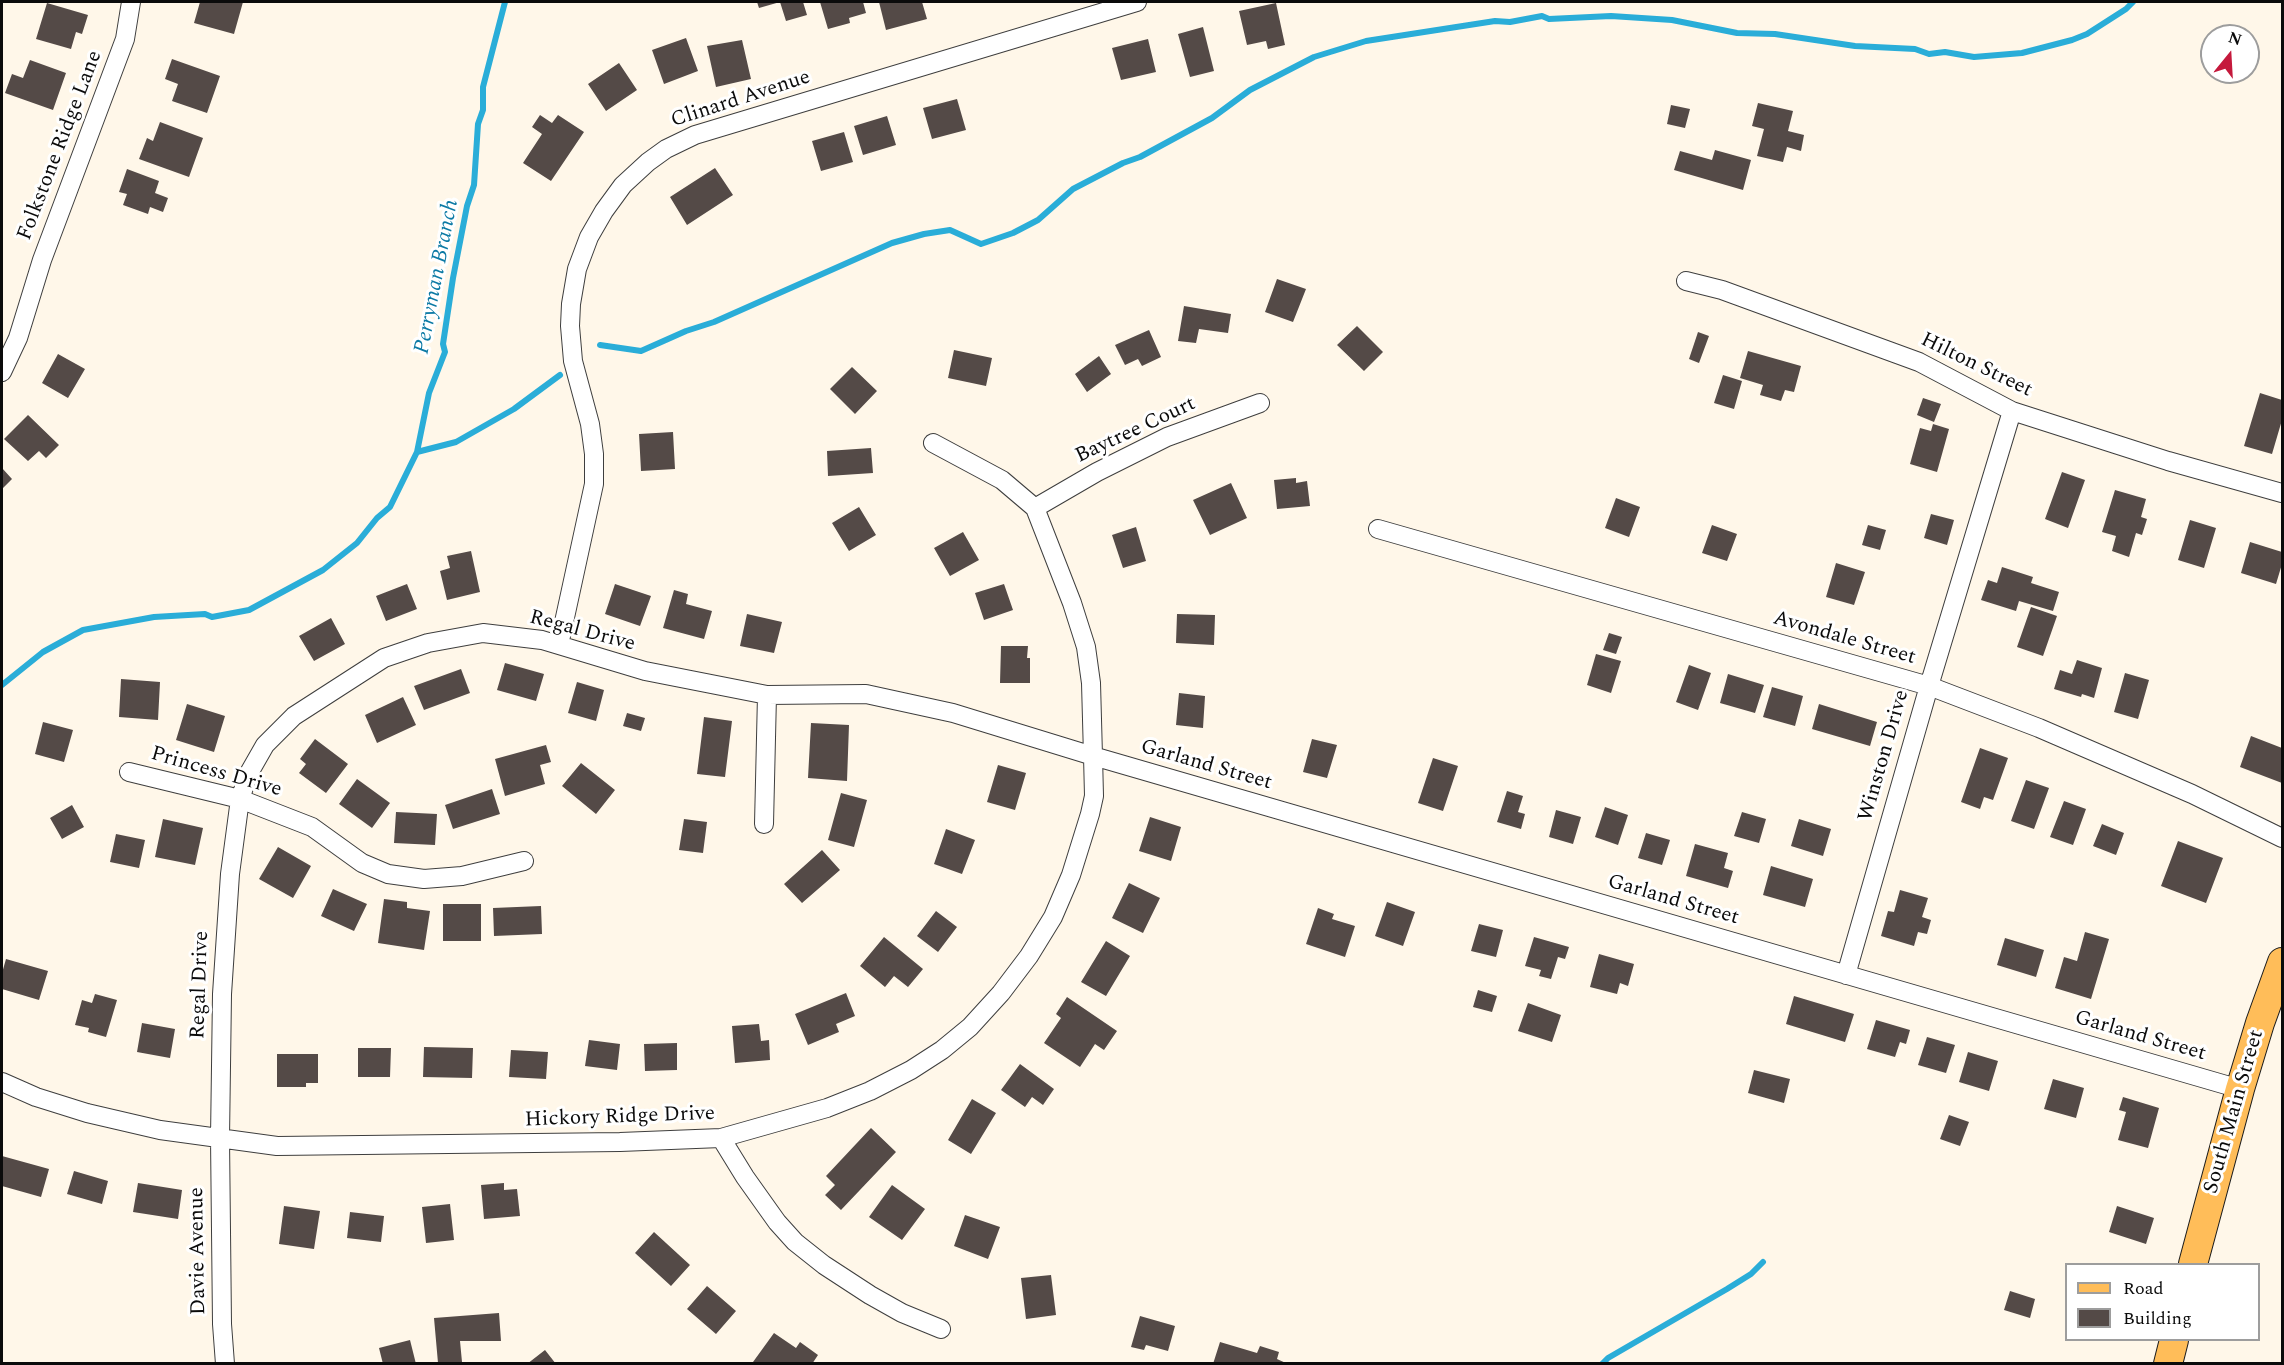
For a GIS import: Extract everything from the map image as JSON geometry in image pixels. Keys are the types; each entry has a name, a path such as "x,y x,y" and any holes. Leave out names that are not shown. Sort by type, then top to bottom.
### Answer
{"main road":[{"name":"South Main Street","path":"2193,1263 2240,1089 2260,1023 2283,962"},
{"path":"2168,1364 2174,1341"}],"street":[{"name":"Folkstone Ridge Lane","path":"2,372 18,338 42,260 125,39 131,2"},
{"name":"Clinard Avenue","path":"559,645 594,484 594,454 590,424 573,361 571,304 577,269 589,237 623,185 666,149 695,135 1137,2"},
{"name":"Hilton Street","path":"1686,281 1722,290 1919,362 2012,411 2168,461 2283,494"},
{"name":"Baytree Court","path":"1035,508 1097,472 1167,437 1260,403"},
{"name":"Winston Drive","path":"1846,975 1929,686 2012,411"},
{"name":"Hickory Ridge Drive","path":"2,1082 36,1097 87,1113 160,1130 277,1146 620,1142 721,1138 827,1108 870,1091 911,1070 942,1050 969,1027 1015,975 1053,917 1071,875 1090,814 1094,796 1094,756 1091,683 1086,647 1072,603 1035,508 1002,480 933,443"},
{"name":"Avondale Street","path":"1378,529 1929,686 2050,732 2192,794 2283,838"},
{"name":"Regal Drive","path":"220,1138 222,994 230,874 240,799 249,773 265,745 294,716 384,658 428,643 483,633 542,640 645,671 767,695 867,694 953,713 1094,756"},
{"path":"764,824 767,695"},
{"name":"Garland Street","path":"1094,756 2240,1089"},
{"name":"Princess Drive","path":"129,772 240,799 312,827 362,863 388,874 424,879 462,876 524,861"},
{"name":"Davie Avenue","path":"220,1138 222,1324 225,1364"},
{"path":"721,1138 777,1222 795,1242 824,1265 870,1295 902,1313 941,1329"}],"building":[{"path":"200,2 243,2 234,34 194,23"},
{"path":"757,2 780,2 759,8"},
{"path":"780,2 803,2 807,15 786,21"},
{"path":"820,2 863,2 866,13 849,18 850,23 828,29"},
{"path":"879,2 922,2 927,19 886,30"},
{"path":"47,3 88,15 82,34 76,32 71,49 36,39"},
{"path":"1276,3 1285,45 1268,49 1266,41 1247,45 1239,11"},
{"path":"1203,27 1214,71 1190,77 1178,34"},
{"path":"686,38 698,71 664,84 652,50"},
{"path":"1148,39 1156,72 1121,80 1112,48"},
{"path":"742,40 751,79 716,87 707,46"},
{"path":"172,59 220,76 207,113 172,101 178,84 165,79"},
{"path":"30,60 66,73 53,110 5,93 12,74 23,78"},
{"path":"619,63 637,90 606,111 588,84"},
{"path":"957,99 966,130 932,139 923,108"},
{"path":"1758,103 1793,111 1788,131 1804,135 1801,151 1787,147 1783,162 1757,156 1764,129 1752,126"},
{"path":"1671,105 1690,109 1685,128 1667,124"},
{"path":"540,115 552,123 558,115 584,132 551,181 523,163 542,134 532,127"},
{"path":"887,116 896,145 863,155 854,126"},
{"path":"160,122 203,138 189,177 139,159 147,138 153,141"},
{"path":"844,132 853,162 821,171 812,141"},
{"path":"1715,150 1751,160 1743,190 1674,170 1680,151 1712,160"},
{"path":"715,168 733,195 687,225 670,197"},
{"path":"127,169 159,181 155,193 168,198 163,212 150,207 148,214 123,205 127,194 119,192"},
{"path":"1277,279 1306,289 1293,322 1265,312"},
{"path":"1184,306 1231,314 1228,333 1199,329 1196,343 1178,341"},
{"path":"1357,326 1383,352 1364,371 1337,345"},
{"path":"1149,330 1161,357 1142,366 1138,359 1125,365 1115,345"},
{"path":"1698,332 1709,336 1699,363 1689,359"},
{"path":"954,350 992,358 986,386 948,378"},
{"path":"1748,351 1801,366 1794,392 1785,390 1781,401 1760,395 1763,385 1740,378"},
{"path":"58,354 85,369 68,398 42,383"},
{"path":"1099,356 1111,374 1087,392 1075,374"},
{"path":"852,367 877,391 855,414 830,389"},
{"path":"1723,375 1742,381 1734,409 1714,403"},
{"path":"2260,393 2282,400 2282,420 2272,454 2244,446"},
{"path":"1923,398 1941,404 1934,422 1917,415"},
{"path":"28,415 59,445 46,458 39,451 28,461 4,439"},
{"path":"1933,424 1949,429 1937,472 1910,464 1920,428 1931,431"},
{"path":"673,432 675,469 641,471 639,434"},
{"path":"871,448 873,473 828,476 827,451"},
{"path":"2,468 12,479 2,489"},
{"path":"2062,472 2085,480 2068,528 2045,519"},
{"path":"1296,478 1296,483 1307,481 1310,506 1277,509 1274,480"},
{"path":"1231,483 1247,518 1210,535 1193,500"},
{"path":"2115,490 2146,499 2141,517 2147,519 2142,535 2136,533 2129,557 2112,551 2116,536 2102,532"},
{"path":"1616,498 1640,507 1629,537 1605,528"},
{"path":"859,507 876,535 849,551 832,523"},
{"path":"1931,514 1954,520 1947,545 1924,538"},
{"path":"2190,520 2216,528 2204,568 2178,560"},
{"path":"1712,525 1737,534 1727,561 1702,553"},
{"path":"1868,525 1886,530 1880,550 1862,545"},
{"path":"1136,527 1146,561 1123,568 1112,535"},
{"path":"963,532 979,560 950,576 934,548"},
{"path":"2250,542 2282,552 2282,564 2276,584 2241,573"},
{"path":"471,551 480,592 447,600 440,571 450,568 447,556"},
{"path":"1836,563 1865,572 1854,605 1826,597"},
{"path":"2002,567 2033,577 2031,583 2059,592 2053,611 2019,601 2016,611 1981,600 1988,580 1997,583"},
{"path":"407,584 417,609 386,621 376,596"},
{"path":"615,584 651,596 640,626 605,614"},
{"path":"1004,584 1013,610 984,620 975,593"},
{"path":"674,590 688,594 686,604 712,611 704,639 663,628"},
{"path":"2031,607 2057,616 2043,656 2017,647"},
{"path":"747,614 782,622 774,653 740,646"},
{"path":"1177,614 1215,615 1214,645 1176,643"},
{"path":"331,618 345,644 314,661 299,636"},
{"path":"1609,633 1622,637 1616,654 1603,650"},
{"path":"1001,646 1028,646 1030,683 1000,683"},
{"path":"1596,654 1621,661 1611,693 1587,685"},
{"path":"2077,660 2102,668 2094,698 2082,694 2081,697 2054,689 2060,670 2072,674"},
{"path":"505,663 544,674 536,701 497,690"},
{"path":"1689,665 1711,673 1698,710 1676,702"},
{"path":"461,669 470,693 424,710 414,686"},
{"path":"2125,673 2149,680 2138,719 2114,712"},
{"path":"1728,674 1764,685 1755,713 1720,703"},
{"path":"121,679 160,682 158,720 119,717"},
{"path":"577,682 604,690 596,721 568,713"},
{"path":"1772,687 1803,696 1795,726 1763,717"},
{"path":"1179,693 1205,696 1203,728 1176,725"},
{"path":"403,697 416,725 377,743 365,715"},
{"path":"187,704 225,716 214,752 176,740"},
{"path":"1819,704 1877,722 1870,746 1812,729"},
{"path":"627,713 645,718 641,731 623,726"},
{"path":"704,717 732,721 725,777 697,774"},
{"path":"43,722 73,730 64,762 35,754"},
{"path":"811,723 849,725 847,781 808,778"},
{"path":"2251,736 2282,748 2282,783 2240,767"},
{"path":"315,739 348,764 326,793 299,773 306,764 300,759"},
{"path":"1312,739 1337,745 1327,778 1303,772"},
{"path":"546,745 551,762 540,765 545,784 505,796 495,759"},
{"path":"1980,748 2008,758 1993,800 1984,797 1980,809 1961,802"},
{"path":"1433,758 1458,766 1443,811 1418,803"},
{"path":"581,763 615,790 596,814 562,786"},
{"path":"998,765 1026,773 1015,810 987,802"},
{"path":"357,779 390,803 372,828 339,804"},
{"path":"2026,780 2049,788 2034,829 2011,821"},
{"path":"492,789 500,814 453,829 445,805"},
{"path":"1507,791 1523,796 1518,812 1525,814 1521,829 1497,822"},
{"path":"841,793 867,800 854,847 828,840"},
{"path":"2064,801 2086,809 2073,845 2050,837"},
{"path":"72,805 84,827 62,839 50,818"},
{"path":"1605,807 1628,815 1618,845 1595,837"},
{"path":"1556,810 1581,817 1573,844 1549,837"},
{"path":"396,812 437,814 435,845 394,843"},
{"path":"1742,812 1766,819 1759,843 1734,836"},
{"path":"1150,817 1181,827 1171,861 1139,851"},
{"path":"163,819 203,828 195,865 155,857"},
{"path":"684,819 707,822 703,853 679,850"},
{"path":"1799,819 1831,829 1823,856 1791,846"},
{"path":"2102,824 2124,833 2116,855 2093,846"},
{"path":"946,829 975,840 962,874 934,864"},
{"path":"1646,833 1670,840 1662,865 1638,858"},
{"path":"116,834 145,840 139,868 110,862"},
{"path":"2178,841 2223,858 2206,903 2161,886"},
{"path":"1695,844 1728,853 1724,868 1733,871 1728,888 1686,876"},
{"path":"278,847 311,866 293,898 259,879"},
{"path":"822,850 840,870 802,903 784,884"},
{"path":"1771,866 1813,879 1805,907 1763,895"},
{"path":"1129,883 1160,898 1143,933 1112,918"},
{"path":"333,889 367,904 354,931 321,916"},
{"path":"1900,890 1928,898 1922,917 1931,920 1927,934 1918,932 1914,946 1881,936 1888,911 1894,912"},
{"path":"384,899 407,902 407,908 430,911 424,950 378,943"},
{"path":"1387,902 1415,912 1403,946 1375,936"},
{"path":"443,904 481,904 481,941 443,941"},
{"path":"541,906 542,934 494,936 493,908"},
{"path":"1318,908 1334,914 1332,919 1355,926 1345,957 1306,944"},
{"path":"936,911 957,927 938,952 917,936"},
{"path":"1479,924 1503,930 1496,957 1471,951"},
{"path":"2085,932 2109,939 2091,999 2055,988 2064,957 2077,961"},
{"path":"884,937 923,969 908,987 894,976 885,987 860,966"},
{"path":"1534,937 1569,947 1565,959 1558,957 1551,979 1539,976 1541,970 1525,966"},
{"path":"2005,938 2044,950 2036,977 1997,965"},
{"path":"1106,941 1130,956 1106,996 1081,982"},
{"path":"1599,954 1634,964 1628,986 1620,983 1617,994 1590,987"},
{"path":"6,959 48,971 39,1000 2,989 2,973"},
{"path":"1478,990 1497,996 1492,1012 1473,1007"},
{"path":"846,993 855,1016 836,1024 839,1032 808,1045 795,1014"},
{"path":"95,994 117,1000 106,1037 88,1032 89,1028 75,1025 82,1000 92,1003"},
{"path":"1794,996 1854,1014 1845,1042 1786,1024"},
{"path":"1067,997 1117,1031 1104,1050 1095,1044 1080,1067 1044,1043 1061,1018 1056,1014"},
{"path":"1528,1003 1561,1015 1552,1042 1518,1031"},
{"path":"1876,1020 1910,1030 1906,1044 1900,1042 1895,1057 1867,1049"},
{"path":"142,1023 175,1029 170,1058 137,1052"},
{"path":"759,1024 761,1041 769,1040 770,1060 735,1063 732,1026"},
{"path":"1927,1037 1955,1045 1946,1073 1918,1065"},
{"path":"589,1040 620,1044 617,1070 585,1066"},
{"path":"677,1043 677,1070 645,1071 644,1044"},
{"path":"424,1047 473,1048 472,1078 423,1077"},
{"path":"358,1048 391,1048 390,1077 358,1077"},
{"path":"511,1050 548,1052 546,1079 509,1077"},
{"path":"1968,1052 1998,1061 1989,1091 1959,1082"},
{"path":"277,1054 318,1054 318,1083 306,1083 306,1087 277,1087"},
{"path":"1020,1064 1054,1089 1043,1105 1032,1097 1025,1107 1001,1090"},
{"path":"1754,1070 1790,1079 1784,1103 1748,1093"},
{"path":"2053,1079 2084,1088 2076,1118 2044,1109"},
{"path":"2123,1097 2159,1108 2148,1148 2118,1140 2126,1112 2119,1110"},
{"path":"972,1099 996,1113 971,1154 948,1140"},
{"path":"1949,1115 1969,1122 1960,1146 1940,1139"},
{"path":"871,1128 896,1152 841,1210 825,1195 835,1185 826,1176"},
{"path":"2,1156 49,1169 41,1197 2,1186"},
{"path":"74,1171 108,1181 102,1204 67,1194"},
{"path":"138,1183 182,1190 178,1219 133,1212"},
{"path":"504,1183 504,1190 517,1189 520,1216 484,1219 481,1185"},
{"path":"892,1185 925,1209 902,1240 869,1217"},
{"path":"450,1204 454,1240 426,1243 422,1207"},
{"path":"284,1206 320,1211 314,1249 279,1244"},
{"path":"2117,1206 2154,1218 2146,1244 2109,1232"},
{"path":"350,1212 384,1216 381,1242 347,1238"},
{"path":"965,1215 1000,1227 988,1259 954,1246"},
{"path":"654,1232 690,1265 671,1286 635,1253"},
{"path":"1051,1275 1056,1315 1026,1319 1021,1278"},
{"path":"707,1286 736,1311 716,1334 687,1309"},
{"path":"2010,1291 2035,1299 2030,1318 2004,1310"},
{"path":"499,1313 501,1341 460,1341 462,1362 438,1363 434,1318"},
{"path":"1140,1316 1175,1326 1168,1351 1146,1345 1144,1350 1131,1347"},
{"path":"774,1333 796,1348 800,1342 818,1355 812,1364 755,1364 753,1362"},
{"path":"410,1340 416,1364 383,1364 379,1348"},
{"path":"1220,1342 1257,1353 1260,1346 1279,1352 1277,1359 1288,1364 1213,1364"},
{"path":"545,1350 556,1364 527,1364"}],"waterway":[{"name":"Perryman Branch","path":"2,685 43,652 83,630 154,617 205,614 212,617 249,610 323,570 357,543 377,518 390,507 417,452 429,393 445,352 443,344 453,278 467,206 474,185 478,124 483,110 483,87 505,2"},
{"path":"600,345 641,351 686,331 714,322 892,243 924,234 950,230 981,244 1013,233 1038,220 1073,189 1123,163 1140,157 1212,118 1250,90 1314,57 1366,41 1542,16 1549,19 1611,16 1672,20 1737,33 1775,34 1855,46 1915,49 1929,54 1945,52 1974,57 2022,53 2072,40 2087,34 2133,2"},
{"path":"417,452 456,442 514,409 560,375"},
{"path":"1602,1364 1608,1358 1751,1274 1763,1262"}]}
